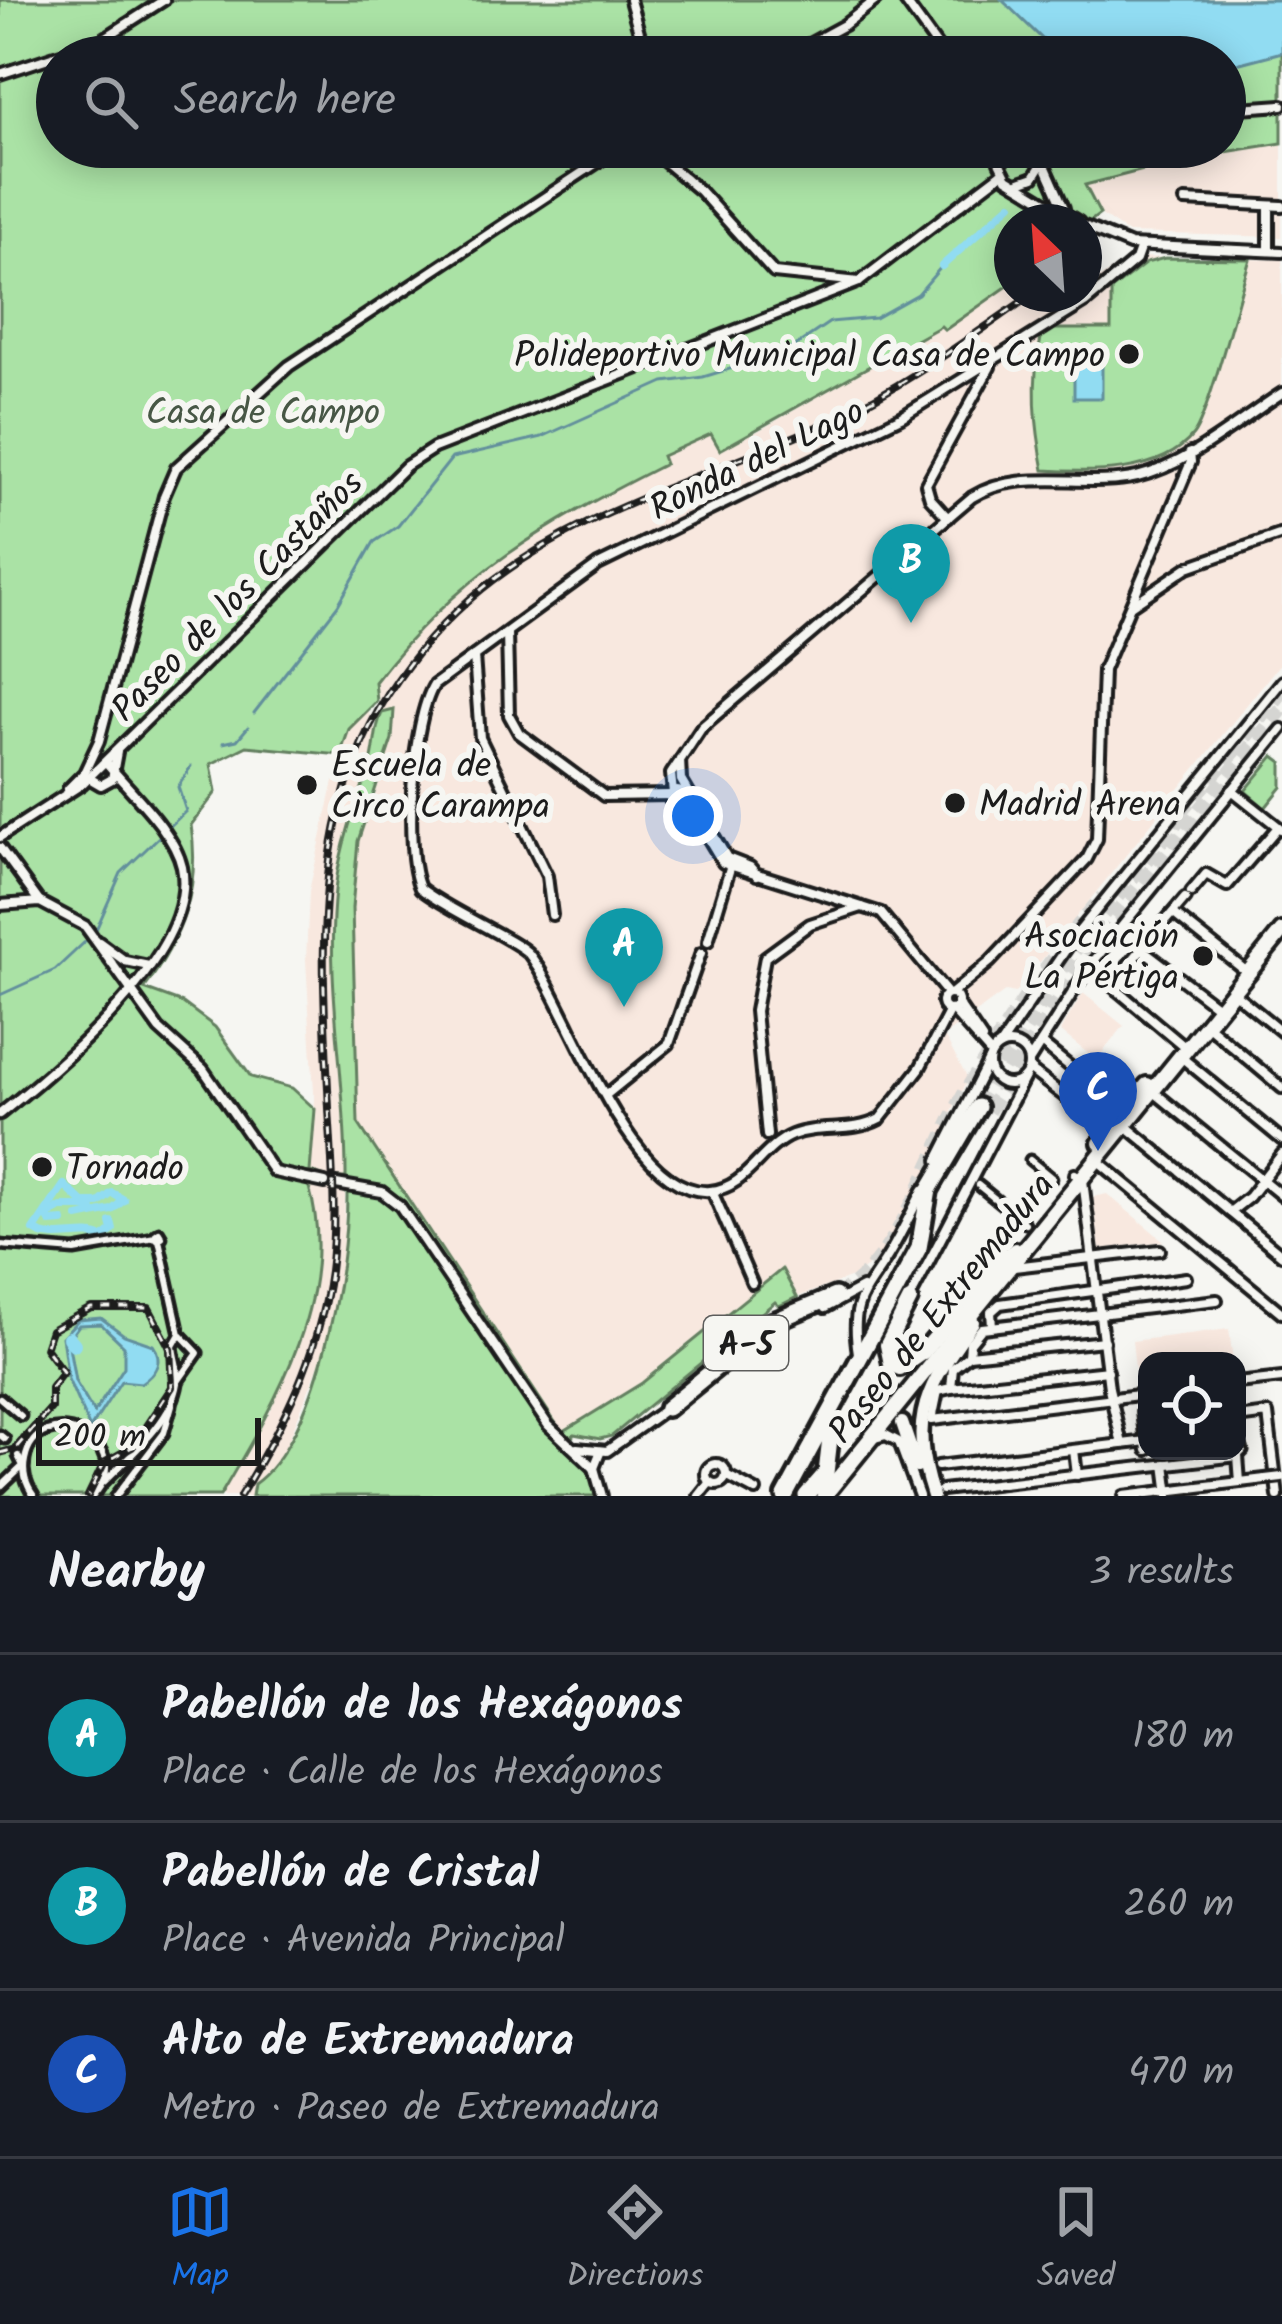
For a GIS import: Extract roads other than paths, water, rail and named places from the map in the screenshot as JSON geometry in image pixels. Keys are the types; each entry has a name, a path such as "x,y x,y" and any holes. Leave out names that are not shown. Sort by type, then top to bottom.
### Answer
{"highway":[{"path":"789,1490 919,1248 929,1190 983,1109 940,1192 928,1249 833,1426 826,1443 828,1467 816,1493"},
{"name":"A-5","path":"667,1408 772,1322 835,1296"}],"main road":[{"name":"Paseo de Extremadura","path":"1079,1177 1098,1161 1242,968 1281,926"},
{"name":"Paseo de Extremadura","path":"916,1374 1207,1025 1216,1006 1233,992 1281,926"},
{"path":"910,1300 887,1345 891,1364 900,1368 923,1352 1003,1257 1015,1258"},
{"name":"Paseo de Extremadura","path":"816,1493 874,1438 1015,1258"},
{"path":"927,1493 921,1455 922,1410 945,1360 995,1289"},
{"path":"902,1423 927,1493"}],"street":[{"path":"108,36 164,0"},
{"path":"630,0 640,36"},
{"path":"824,36 876,0"},
{"path":"904,0 930,36"},
{"path":"0,74 36,62"},
{"path":"1246,108 1282,105"},
{"path":"115,776 100,784 86,776 173,472 289,366 589,168"},
{"path":"672,168 700,191 774,273 860,283"},
{"path":"1002,168 1056,204"},
{"path":"1018,182 1032,178 1039,168"},
{"path":"1044,168 1062,204"},
{"name":"Paseo de los Castaños","path":"0,837 106,761 406,466 434,448 860,283 1002,172"},
{"path":"1185,201 1282,206"},
{"path":"1268,251 1270,206"},
{"path":"1102,237 1141,246 1282,251"},
{"name":"Ronda del Lago","path":"606,1095 528,953 439,904 417,881 412,813 423,703 434,685 598,565 902,417 1104,289 1136,260 1141,246"},
{"path":"948,518 930,498 926,484 990,367 989,360"},
{"path":"1028,1069 1000,1082 991,1049 881,913 730,868 717,858 690,812 672,794 669,781 702,728 948,518 996,486 1123,479 1190,454 1282,393"},
{"path":"701,952 669,1044 606,1095 667,1180 679,1187 712,1191 739,1181 769,1150 798,1132 851,1129 880,1119 920,1068 950,999 1087,859 1097,839 1103,670 1191,462 1190,454"},
{"path":"1130,606 1188,567 1282,534"},
{"path":"507,633 509,715 519,733 604,796 672,794"},
{"path":"489,646 509,654"},
{"path":"475,656 480,738 547,876 552,916"},
{"path":"858,1356 854,1317 862,1288 892,1249 991,1049 1073,939 1282,681"},
{"path":"910,1300 1041,1042 1089,967 1282,729"},
{"path":"101,736 107,748 118,749 115,776"},
{"path":"0,1114 72,1051 131,988 172,930 184,885 180,860 166,834 115,776 101,736"},
{"path":"680,759 681,780 722,852 758,876"},
{"path":"1232,790 1280,829 1227,886 1206,874 1111,985 1282,1140"},
{"path":"0,848 40,902"},
{"path":"708,941 730,868"},
{"path":"23,883 27,900"},
{"path":"0,905 40,902 85,926 159,1029 203,1069 274,1172 325,1183"},
{"path":"767,1135 755,1011 765,957 810,924 863,906"},
{"path":"1172,913 1242,968"},
{"path":"97,940 125,961 150,966"},
{"path":"1142,949 1216,1006"},
{"path":"1233,992 1282,1032"},
{"path":"1273,1024 1282,1013"},
{"path":"1207,1025 1282,1088"},
{"path":"1041,1042 1123,1122 1282,1255"},
{"path":"991,1049 1018,1045 1028,1069 1123,1122"},
{"path":"1152,1091 1282,1196"},
{"path":"1230,1212 1282,1154"},
{"path":"1030,1160 1052,1180"},
{"path":"1098,1161 1282,1313"},
{"path":"1079,1177 1122,1444"},
{"path":"337,1184 382,1192 400,1206 492,1348 569,1446 595,1470 602,1496"},
{"path":"978,1185 1025,1223"},
{"path":"712,1191 752,1283"},
{"path":"0,1246 75,1251 157,1238 180,1334 198,1353 179,1380 173,1416 164,1433 116,1496"},
{"path":"1015,1258 1093,1258 1160,1250"},
{"path":"990,1327 996,1306 1186,1278"},
{"path":"595,1470 603,1452 776,1328 862,1288"},
{"path":"969,1355 970,1343 990,1327 1217,1300"},
{"path":"179,1380 173,1346 180,1334"},
{"path":"951,1388 953,1368 969,1355 1104,1341"},
{"path":"1108,1371 951,1388 932,1400 932,1420 1138,1394"},
{"path":"1246,1382 1282,1378"},
{"path":"0,1398 21,1416"},
{"path":"93,1496 172,1402"},
{"path":"1130,1413 1138,1412"},
{"path":"1246,1417 1268,1414 1278,1496"},
{"path":"44,1425 74,1428 95,1441 106,1460 104,1482"},
{"path":"0,1488 23,1466 34,1441 53,1429"},
{"path":"874,1438 886,1435 899,1442 927,1493"},
{"path":"938,1466 1138,1442"},
{"path":"569,1446 603,1452"},
{"path":"1074,1450 1076,1475"},
{"path":"18,1456 34,1496"},
{"path":"1149,1460 1150,1465"},
{"path":"907,1496 1171,1460"},
{"path":"1238,1460 1240,1482"},
{"path":"1165,1464 1168,1494"},
{"path":"710,1482 706,1473 720,1465 726,1475 756,1491"},
{"path":"710,1482 721,1482 726,1475"},
{"path":"1124,1496 1282,1477"},
{"path":"699,1496 710,1482"}],"water":[{"path":"1002,0 1282,0 1282,52 1246,61 1246,36 1039,36"},
{"path":"1102,356 1102,398 1074,398 1074,357"},
{"path":"101,1318 124,1335 153,1345 158,1356 154,1371 141,1383 121,1381 90,1429 68,1379 62,1337 78,1320","holes":["101,1324 124,1346 124,1367 94,1413 75,1381 68,1340 79,1325"]}],"waterway":[{"path":"942,266 994,219"},
{"path":"254,713 338,605 374,542 398,526 452,458 542,437 664,382 703,377 786,352 830,322 875,318 918,294 942,266"},
{"path":"223,743 237,740 248,727"},
{"path":"95,932 121,873 186,811 178,787 191,766"},
{"path":"0,995 55,970 88,939"},
{"path":"78,1217 112,1210 124,1200 112,1193 99,1203 83,1203 64,1185 34,1230 50,1236 103,1238 113,1230 111,1222"},
{"path":"63,1221 50,1222 47,1216 61,1207 92,1207"},
{"path":"69,1338 74,1344"}],"tunnel":[{"path":"1231,755 1282,692"},
{"path":"988,1111 1109,922 1282,709"},
{"path":"1179,812 1237,748"},
{"path":"978,1107 1069,957 1185,811"},
{"path":"835,1296 878,1260 913,1203 968,1088 1048,965 1103,897"}],"railway":[{"path":"240,1496 297,1388 325,1302 334,1210 325,1035 326,898 334,834 351,772 377,712 416,655 470,599 510,568 598,518 860,406 1007,312"},
{"path":"0,1453 15,1449 51,1408 51,1388 63,1372 45,1348 51,1330 91,1308 149,1308 170,1348 172,1387 132,1447 104,1463 88,1496"}],"place":[{"name":"Polideportivo Municipal Casa de Campo","path":"1129,354"},
{"name":"Pabellón de Cristal","path":"911,623"},
{"name":"Escuela de Circo Carampa","path":"307,785"},
{"name":"Madrid Arena","path":"955,803"},
{"name":"Asociación La Pértiga","path":"1203,956"},
{"name":"Pabellón de los Hexágonos","path":"624,1007"},
{"name":"Alto de Extremadura","path":"1098,1151"},
{"name":"Tornado","path":"42,1167"}],"park label":[{"name":"Casa de Campo","path":"263,411"}]}
